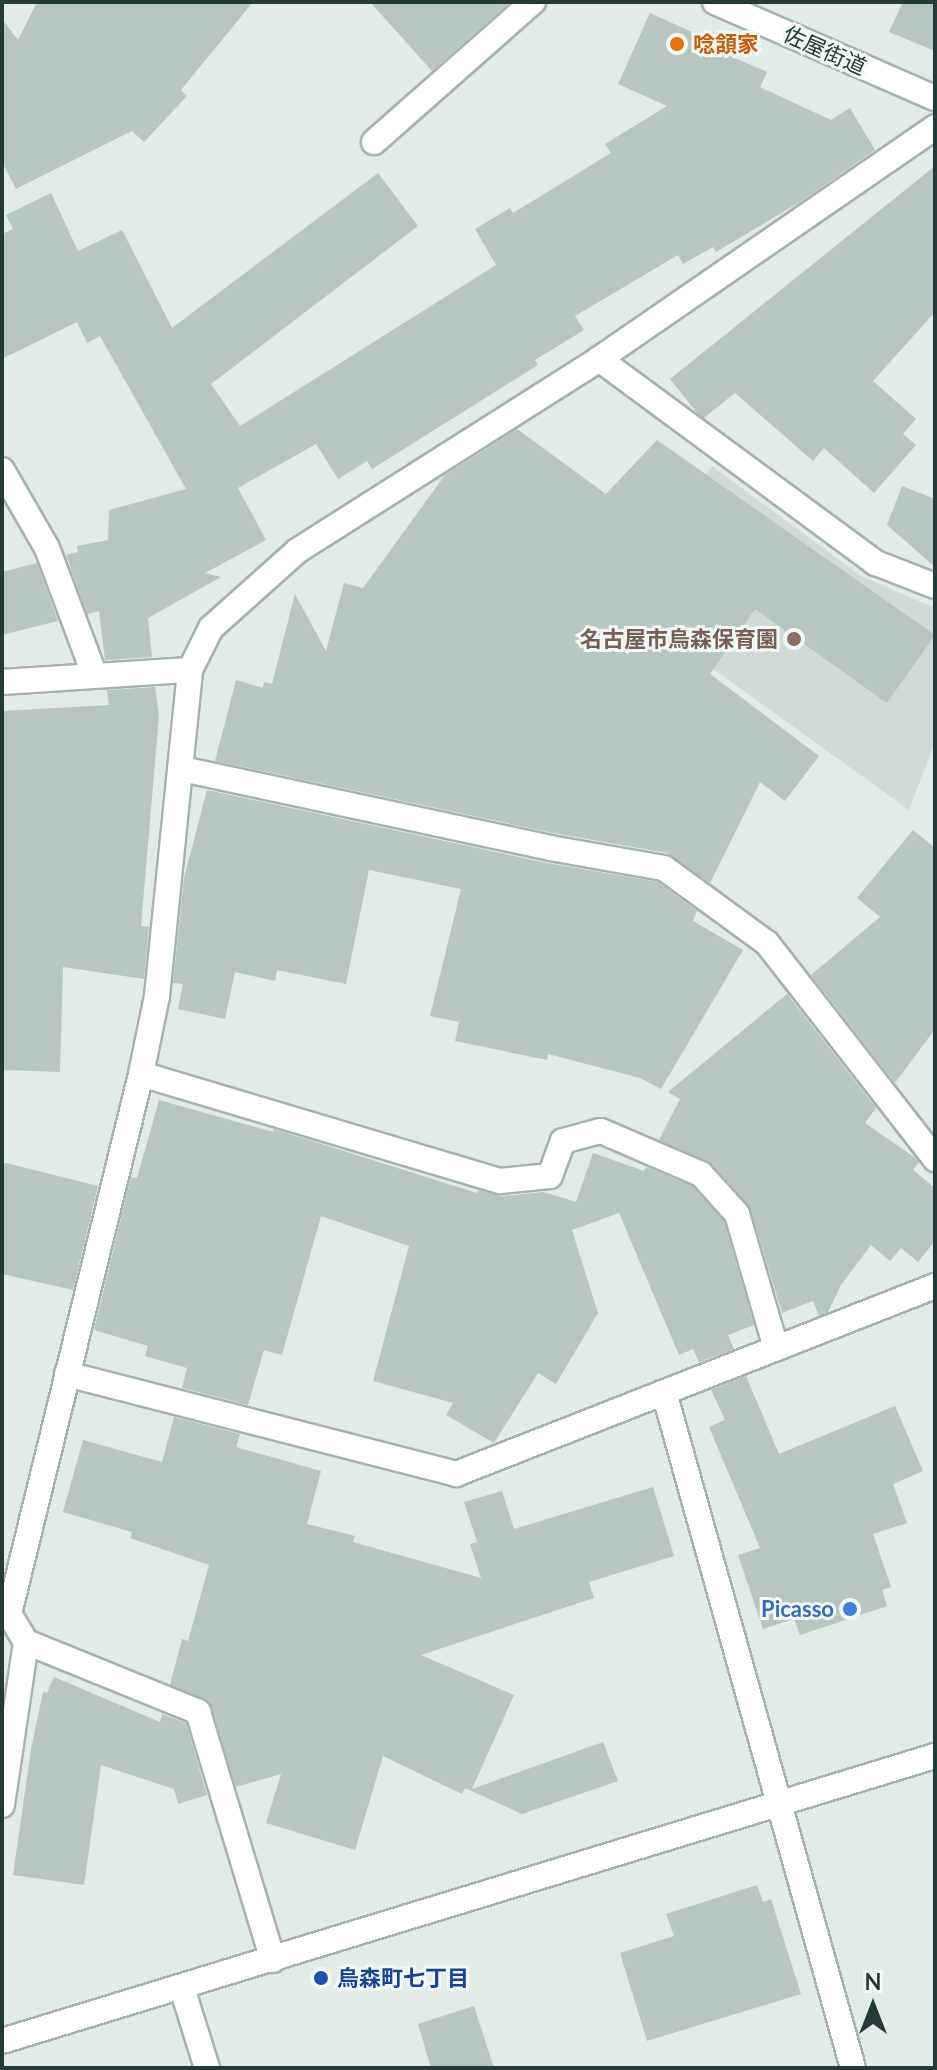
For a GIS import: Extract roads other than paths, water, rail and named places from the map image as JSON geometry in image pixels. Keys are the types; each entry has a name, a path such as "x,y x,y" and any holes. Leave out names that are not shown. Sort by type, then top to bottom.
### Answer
{"street":[{"path":"374,142 533,2"},
{"name":"佐屋街道","path":"715,2 935,98"},
{"path":"273,1960 198,1712 26,1642 6,1614 141,1074 157,996 190,670 211,628 297,551 599,359 935,127"},
{"path":"599,359 876,563 935,586"},
{"path":"2,470 47,548 94,674"},
{"path":"2,682 190,670"},
{"path":"182,769 550,848 664,868 767,943 935,1159"},
{"path":"141,1074 500,1181 550,1176 563,1141 601,1131 701,1174 737,1214 776,1348"},
{"path":"67,1374 456,1474 935,1286"},
{"path":"664,1392 853,2068"},
{"path":"2,1805 26,1642"},
{"path":"2,2041 935,1756"},
{"path":"182,1988 207,2068"}],"place":[{"name":"唸頷家","path":"677,44"},
{"name":"名古屋市烏森保育園","path":"794,639"},
{"name":"Picasso","path":"850,1609"},
{"name":"烏森町七丁目","path":"321,1978"}]}
